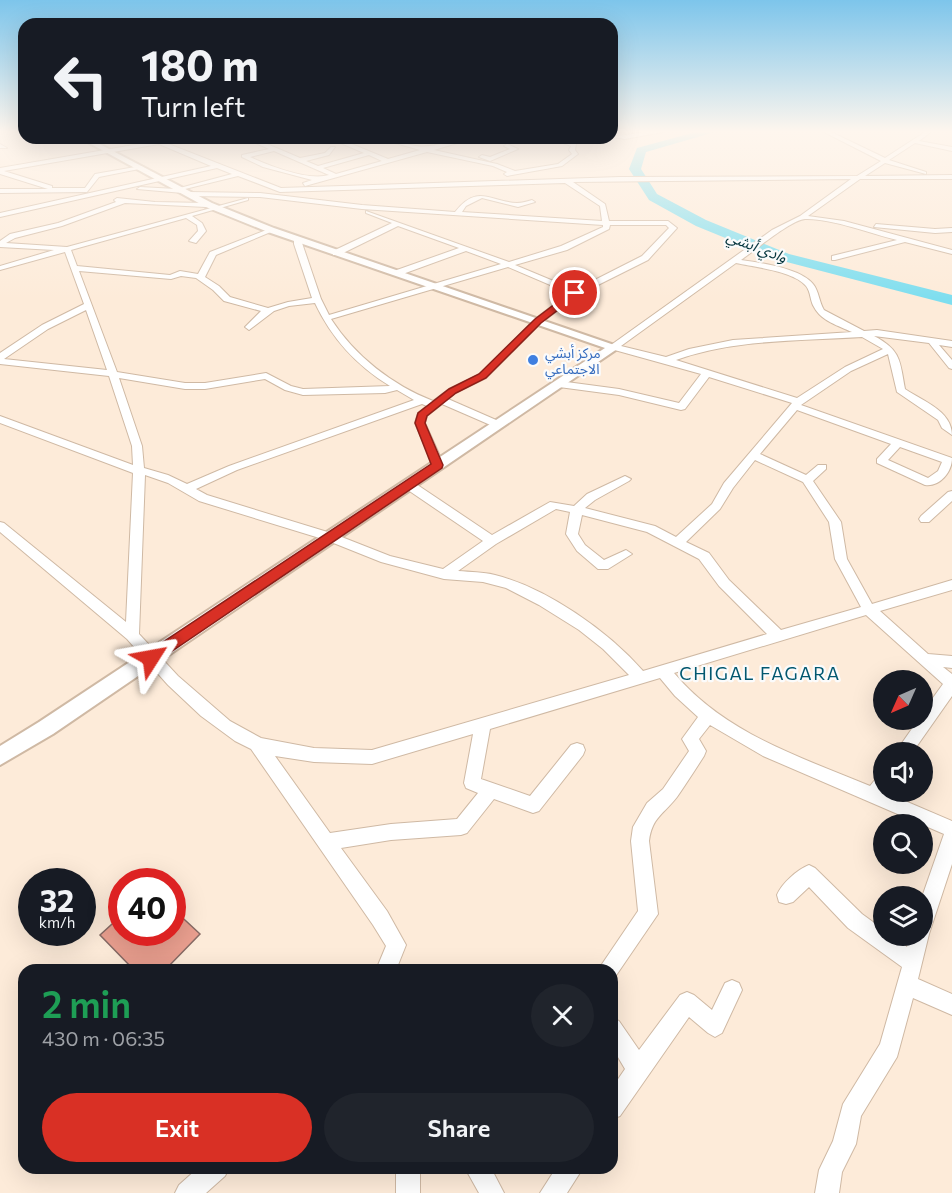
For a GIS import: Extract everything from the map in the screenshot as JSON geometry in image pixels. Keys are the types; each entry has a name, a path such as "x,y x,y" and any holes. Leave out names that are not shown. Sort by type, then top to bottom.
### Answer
{"street":[{"path":"53,188 64,191"},
{"path":"88,193 91,188"},
{"path":"0,215 88,193 122,188 354,202 398,224 466,248 575,293"},
{"path":"176,188 212,207 336,253 614,346 667,360 797,404 950,461 943,473 929,483 881,461 898,443"},
{"path":"184,192 197,188"},
{"path":"275,188 280,190 339,188"},
{"path":"0,268 188,216 212,207 289,188"},
{"path":"329,188 347,195"},
{"path":"327,318 588,238 607,228 603,205 577,188"},
{"path":"0,756 46,728 410,485 614,346 775,232 802,218 845,188"},
{"path":"0,191 64,191 88,193 123,201 212,207"},
{"path":"457,214 464,205 481,196 518,205 532,202"},
{"path":"0,245 13,236 60,225 123,201"},
{"path":"188,488 265,456 432,402 483,376 538,321 575,293 640,261 673,228 668,223 605,223 362,208 326,209"},
{"path":"188,216 200,224 202,231 193,241"},
{"path":"802,218 952,231"},
{"path":"844,223 952,252"},
{"path":"336,253 398,224"},
{"path":"267,310 226,299 216,288 202,282 201,277 213,254 271,230"},
{"path":"297,239 316,300 340,342 352,354 398,387 432,402 499,425"},
{"path":"835,258 906,240"},
{"path":"0,245 67,249"},
{"path":"397,273 466,248"},
{"path":"67,249 76,268 137,446 139,471 132,635"},
{"path":"735,261 800,278 808,283 818,310 830,319 864,333 888,350 895,357 900,390 943,418 946,426 952,432"},
{"path":"76,268 171,277 180,273 201,277"},
{"path":"249,327 267,310 285,303 316,300"},
{"path":"0,357 45,327 89,305"},
{"path":"667,360 692,351 732,343 864,333 952,344"},
{"path":"933,343 952,366"},
{"path":"677,543 716,506 728,486 797,404 848,369 888,350"},
{"path":"0,361 113,374 185,386 205,386 266,376 288,388 303,392 385,390 398,387"},
{"path":"559,384 619,392 681,407 706,374"},
{"path":"432,402 422,415 420,423 438,465"},
{"path":"0,419 139,471 149,472 188,488 203,498 330,537 346,546 445,574 490,578 524,591 585,625 625,658 641,679"},
{"path":"753,455 807,480 835,522 841,559 869,610 952,683 911,742"},
{"path":"807,480 822,467"},
{"path":"625,479 591,497 577,509 572,534 581,548 603,566 626,554"},
{"path":"410,485 492,541"},
{"path":"925,519 952,495"},
{"path":"445,574 492,541 554,505 577,509 651,529 704,556 724,583 778,636"},
{"path":"0,526 132,635 151,658 221,724 257,744 316,755 372,757 952,585"},
{"path":"926,660 952,662"},
{"path":"664,672 675,687 708,716 786,758 873,795"},
{"path":"612,964 648,914 640,841 642,827 653,808 669,794 698,751 690,739 708,716"},
{"path":"483,723 472,783 533,805 577,750"},
{"path":"257,744 380,918 396,945 388,964"},
{"path":"325,842 391,832 460,827 490,790"},
{"path":"889,802 952,829"},
{"path":"933,894 952,837"},
{"path":"786,895 809,874 855,921 912,962"},
{"path":"827,1193 831,1170 844,1144 851,1112 889,1049 917,946"},
{"path":"906,984 952,1005"},
{"path":"618,1099 687,1002 715,1026 732,990"},
{"path":"618,1037 638,1069"},
{"path":"187,1193 210,1174"},
{"path":"408,1174 408,1193"},
{"path":"481,1174 492,1193"},
{"path":"552,1193 566,1174"}],"building":[{"path":"186,921 200,934 171,964 128,964 111,946 186,946"},
{"path":"108,928 108,943 100,935"}],"waterway":[{"name":"وادي أبشي","path":"647,188 653,197 701,223 784,257 952,300"}],"place":[{"name":"مركز أبشي الاجتماعي","path":"533,360"}],"district":[{"name":"CHIGAL FAGARA","path":"760,673"}],"route":[{"path":"151,658 438,465 420,423 422,415 452,391 483,376 538,321 575,293"}]}
